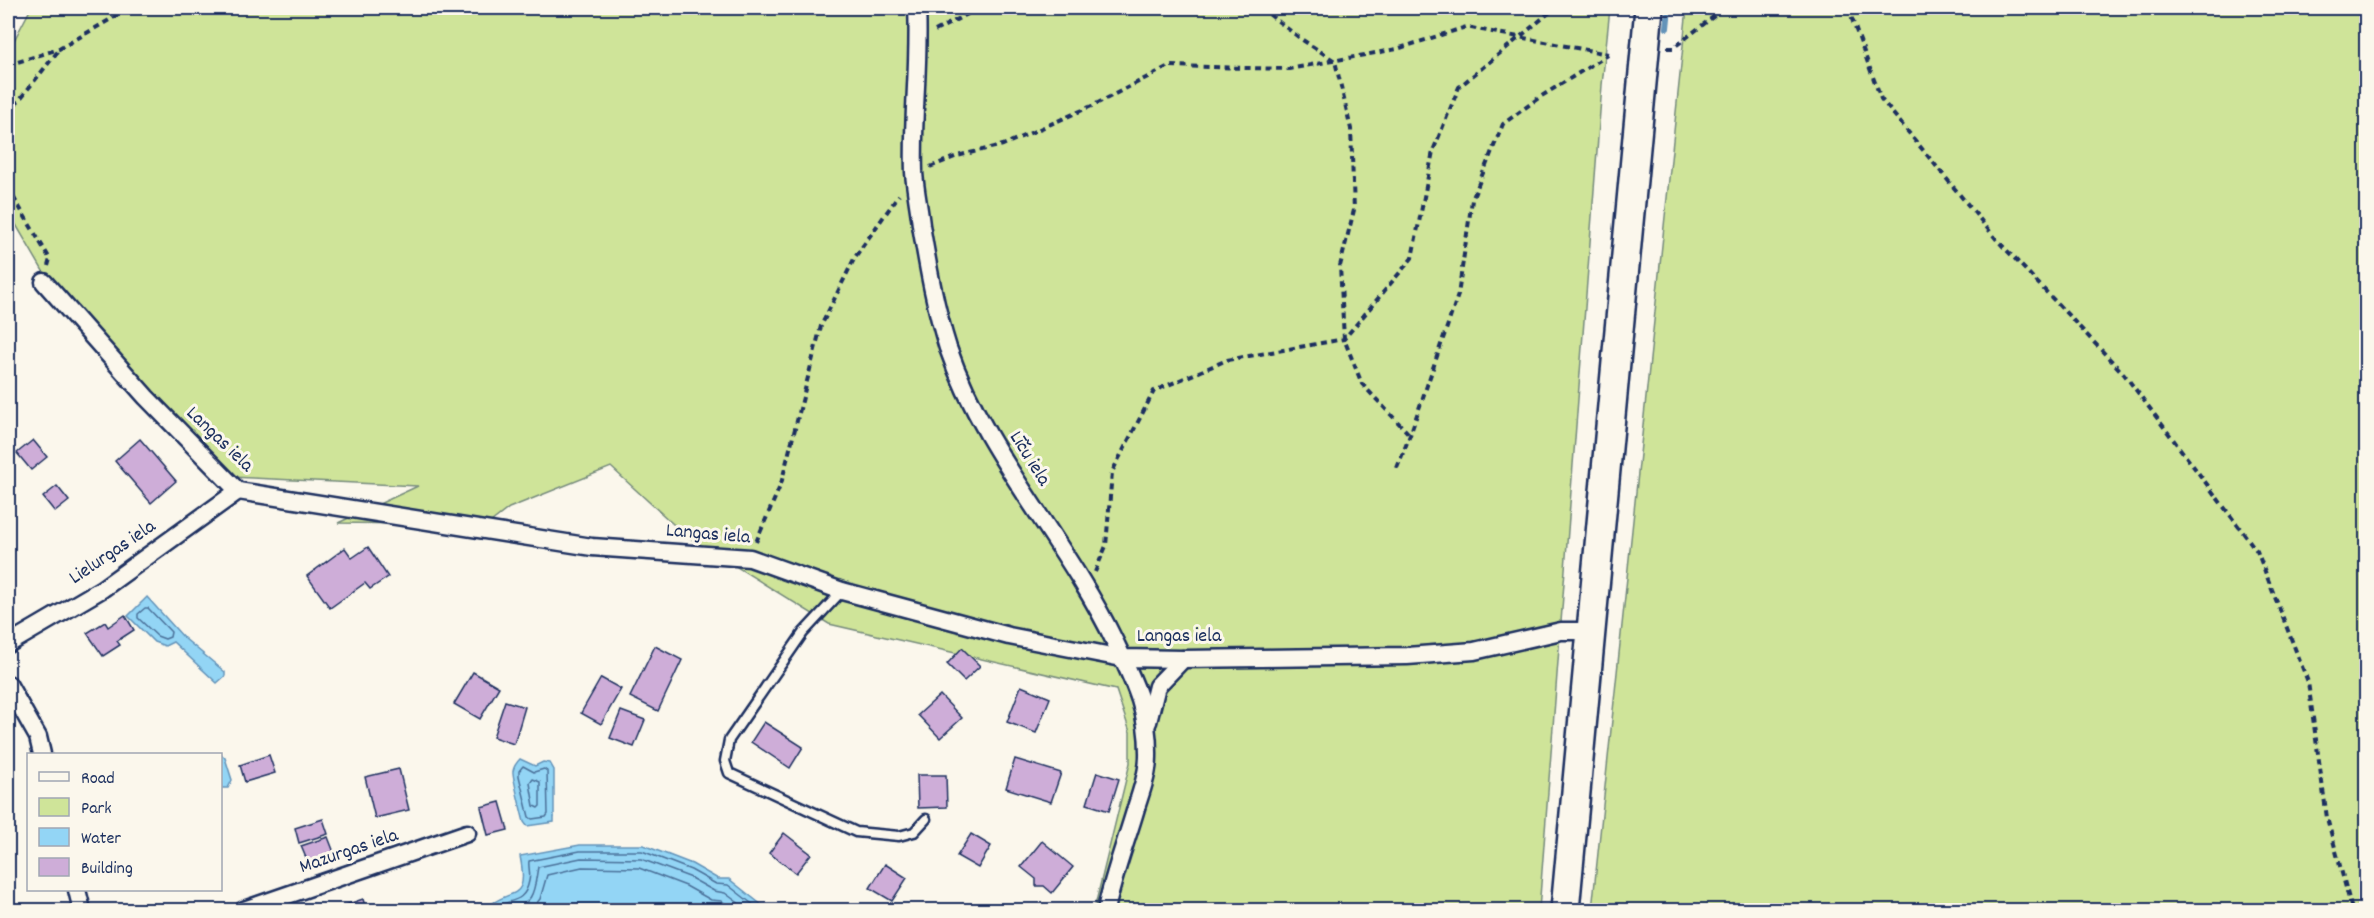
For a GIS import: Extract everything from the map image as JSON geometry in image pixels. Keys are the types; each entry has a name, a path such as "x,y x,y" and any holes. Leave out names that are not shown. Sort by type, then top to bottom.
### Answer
{"main road":[{"path":"1565,910 1649,8"}],"street":[{"name":"Līču iela","path":"917,8 919,40 914,174 930,284 949,348 978,415 1011,472 1088,590 1140,694 1148,758 1143,786 1114,876 1106,910"},
{"name":"Langas iela","path":"44,282 146,397 238,491 592,548 750,558 842,591 1009,636 1122,658 1440,654 1474,651 1561,631 1591,631"},
{"name":"Lielurgas iela","path":"8,644 102,589 238,491"},
{"path":"1146,728 1157,686 1183,659"},
{"path":"8,684 38,737 42,753"},
{"name":"Mazurgas iela","path":"244,910 467,833"},
{"path":"77,891 82,910"}],"lane":[{"path":"842,591 803,633 729,740 725,761 729,773 856,832 899,836 914,832 926,819"}],"path":[{"path":"8,65 59,49 130,8"},
{"path":"919,40 979,8"},
{"path":"1261,8 1301,39 1335,61 1350,129 1354,210 1340,266 1344,339 1362,384 1410,435"},
{"path":"1088,590 1106,546 1112,472 1154,391 1227,360 1344,339 1412,258 1432,151 1459,87 1555,8"},
{"path":"1645,49 1673,48 1713,18 1721,8"},
{"path":"1848,8 1881,99 1997,240 2124,374 2257,551 2308,682 2327,818 2352,910"},
{"path":"750,558 781,484 821,326 855,257 914,174 957,156 1003,145 1094,105 1169,66 1289,69 1397,49 1466,27 1608,54 1540,97 1503,124 1472,200 1458,295 1397,468"},
{"path":"8,114 59,49"},
{"path":"8,188 50,259 44,282"}],"green space":[{"path":"31,8 1610,8 1602,85 1539,910 1094,910 1130,763 1130,732 1116,690 829,624 685,535 611,467 509,508 487,525 338,523 418,486 231,477 43,271 8,211 8,52"},
{"path":"1687,8 2366,8 2366,910 1592,910"}],"water":[{"path":"147,597 184,638 225,672 225,676 217,683 173,642 165,646 154,642 128,616"},
{"path":"222,755 232,780 228,788 222,788"},
{"path":"520,759 535,766 543,762 550,763 554,770 554,822 527,826 524,822 513,774 514,767"},
{"path":"580,845 643,845 692,864 718,879 729,879 768,910 588,910 583,908 484,910 520,888 522,872 520,856"}],"building":[{"path":"140,439 176,481 151,503 115,461"},
{"path":"33,440 47,457 31,470 17,453"},
{"path":"57,486 69,501 55,512 43,497"},
{"path":"368,547 388,577 370,589 365,583 330,608 307,576 345,548 352,558"},
{"path":"125,615 134,630 117,641 120,645 103,656 87,633 105,622 108,627"},
{"path":"655,646 682,660 658,711 630,697"},
{"path":"962,648 980,666 964,681 947,664"},
{"path":"473,672 499,687 480,719 454,704"},
{"path":"601,678 621,689 601,724 581,713"},
{"path":"1021,686 1050,698 1036,733 1007,722"},
{"path":"940,695 962,718 940,738 918,715"},
{"path":"505,701 525,707 514,744 493,737"},
{"path":"621,711 645,720 634,747 610,738"},
{"path":"764,722 803,747 790,768 751,742"},
{"path":"269,755 275,773 245,782 240,765"},
{"path":"1015,759 1061,773 1051,802 1006,788"},
{"path":"399,769 409,810 375,818 365,777"},
{"path":"1097,772 1119,779 1109,811 1087,804"},
{"path":"917,775 946,775 947,807 918,808"},
{"path":"500,802 508,830 488,835 481,807"},
{"path":"323,819 328,834 299,843 295,828"},
{"path":"784,833 811,854 796,873 769,853"},
{"path":"971,834 991,846 978,868 957,856"},
{"path":"328,837 335,855 309,865 301,846"},
{"path":"1042,841 1073,867 1052,893 1044,886 1036,886 1036,879 1021,867"},
{"path":"885,864 907,878 892,901 870,888"},
{"path":"363,899 366,910 331,910"}],"waterway":[{"path":"1667,28 1669,8"}]}
